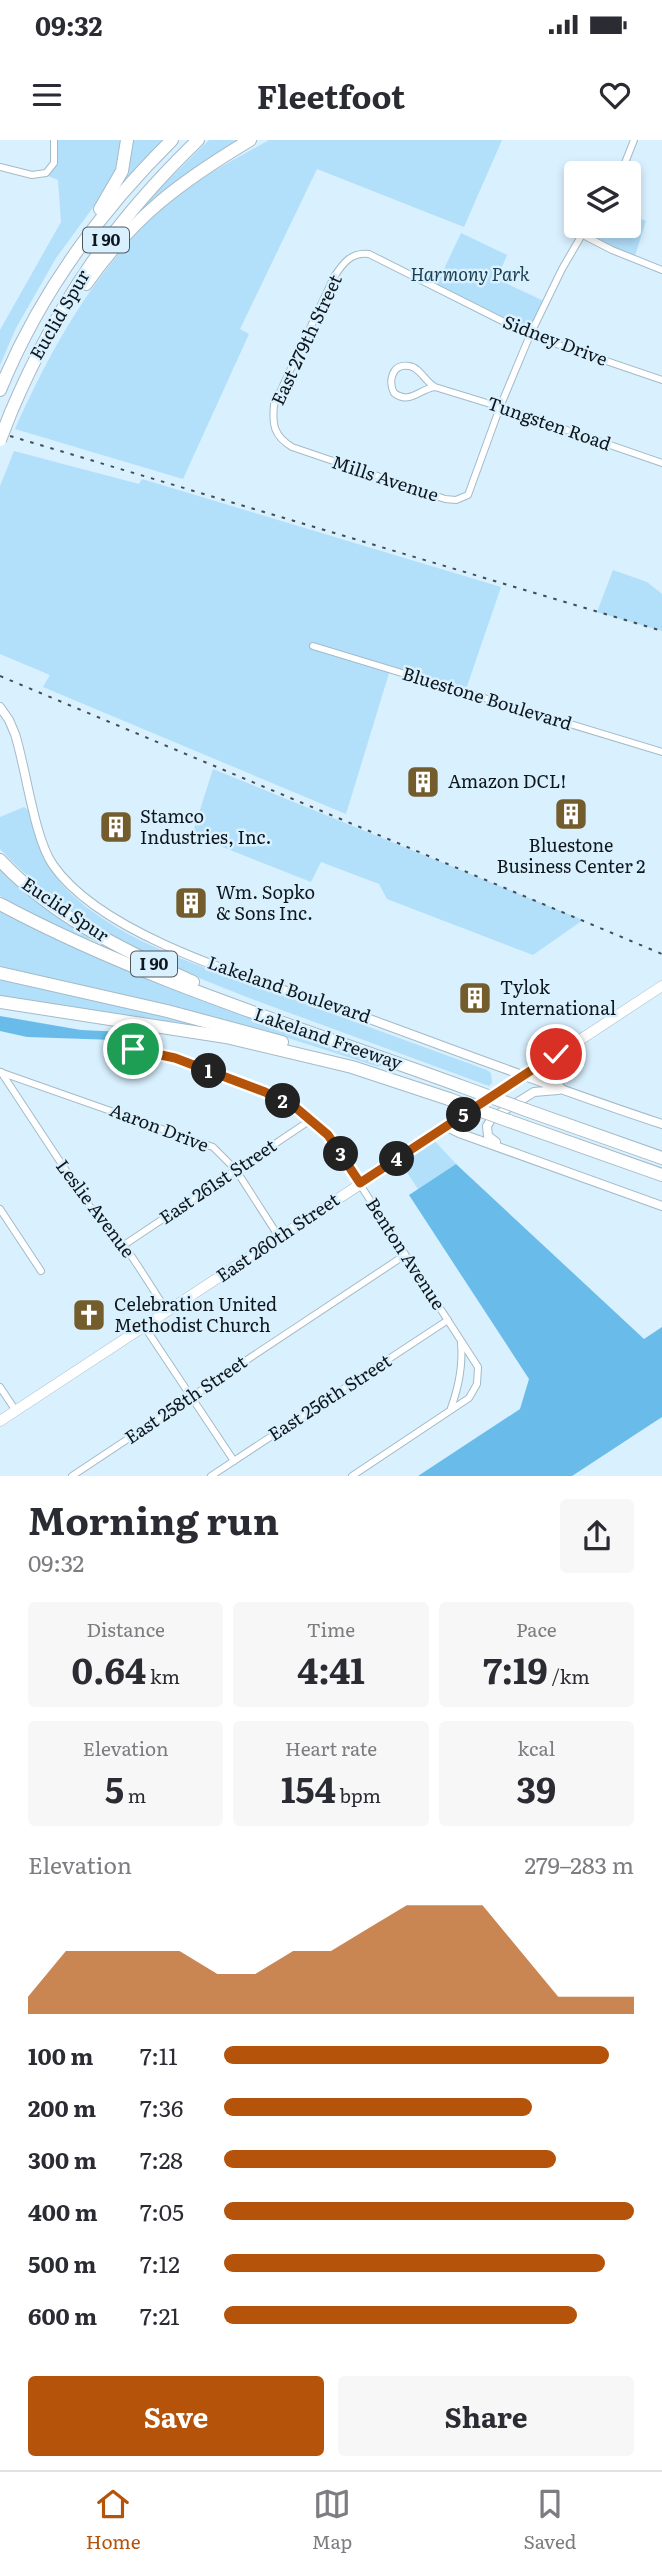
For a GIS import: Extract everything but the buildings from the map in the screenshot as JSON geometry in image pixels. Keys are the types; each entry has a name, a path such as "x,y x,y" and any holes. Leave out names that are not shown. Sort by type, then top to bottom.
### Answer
{"highway":[{"path":"78,249 119,178 126,158 127,140"},
{"name":"Euclid Spur","path":"0,390 37,315 78,249 114,202 172,140"},
{"name":"Euclid Spur","path":"0,440 36,356 62,305 106,241 144,195 198,140"},
{"path":"36,356 97,268 140,219 187,180 250,140"},
{"name":"Euclid Spur","path":"0,860 45,900 116,945 200,985 326,1037"},
{"name":"Lakeland Freeway","path":"0,904 132,968 662,1158"},
{"name":"I 90","path":"0,973 209,1022 320,1054 352,1067"},
{"name":"Lakeland Freeway","path":"0,1002 198,1032 352,1067 449,1099 662,1177"}],"main road":[{"name":"East 260th Street","path":"0,1421 662,986"}],"street":[{"path":"0,167 39,176 48,172 53,166 54,140"},
{"path":"626,161 634,140"},
{"path":"500,407 530,335 579,238"},
{"path":"589,238 662,270"},
{"name":"East 279th Street","path":"292,447 276,434 272,424 274,405 334,276 344,262 361,253 376,258"},
{"name":"Sidney Drive","path":"376,258 530,335 662,380"},
{"name":"Tungsten Road","path":"435,387 426,388 405,399 394,393 390,381 395,370 411,366 435,387 662,463"},
{"name":"Mills Avenue","path":"292,447 445,499 456,500 468,495 474,484 500,407"},
{"name":"Bluestone Boulevard","path":"313,646 662,752"},
{"name":"Lakeland Boulevard","path":"0,708 15,734 40,832 52,864 70,885 102,910 145,936 197,958 563,1091 662,1124"},
{"name":"Benton Avenue","path":"134,1051 175,1058 265,1092 295,1107 328,1135 478,1367 477,1384 469,1398 451,1410"},
{"path":"556,1054 552,1073 555,1084 563,1091"},
{"name":"Aaron Drive","path":"0,1072 213,1147 236,1170 279,1237"},
{"name":"Leslie Avenue","path":"0,1072 90,1207 109,1224 167,1311"},
{"path":"503,1148 488,1136 487,1126 492,1118 534,1092 563,1091"},
{"name":"East 261st Street","path":"124,1245 312,1119"},
{"path":"447,1126 459,1133 662,1206"},
{"path":"0,1209 3,1219 41,1271"},
{"name":"East 258th Street","path":"72,1476 405,1255"},
{"name":"East 256th Street","path":"212,1476 448,1320"},
{"path":"145,1326 234,1461"},
{"path":"352,1476 451,1410 460,1381 463,1360 461,1342"},
{"path":"0,1387 16,1411"}],"green space":[{"path":"57,140 124,140 116,176 56,258 16,328 0,365 0,330 61,222 58,180 48,176 56,165"},
{"path":"130,140 163,140 124,183 122,180"},
{"path":"209,140 244,140 127,226 148,200"},
{"path":"269,140 502,140 464,227 317,169 240,329 249,334 183,479 15,429 62,337 80,307 121,251 144,226 193,184"},
{"path":"641,219 646,221 641,237"},
{"name":"Harmony Park","path":"461,233 507,255 497,279 546,302 530,335 435,288"},
{"path":"589,238 641,238 634,259"},
{"path":"14,451 139,484 142,479 501,587 465,692 390,670 346,814 43,687 50,675 0,654 0,486"},
{"path":"613,570 647,582 662,594 662,631 597,612"},
{"path":"213,769 583,920 533,955 387,899 379,884 321,862 311,882 192,835"},
{"path":"24,807 28,810 43,852 59,881 89,909 113,925 197,965 487,1070 491,1073 492,1083 489,1086 226,989 185,972 105,931 32,880 0,849 0,817"},
{"path":"0,867 89,936 90,940 54,926 0,896"},
{"path":"0,909 99,959 244,1016 380,1064 379,1067 263,1030 0,966"},
{"path":"0,978 201,1026 200,1028 0,997"},
{"path":"431,1137 456,1164 418,1189 398,1159"}],"shaded area":[{"path":"0,1016 81,1030 124,1032 144,1042 144,1045 115,1040 27,1037 0,1031"},
{"path":"456,1164 644,1339 662,1327 662,1417 572,1476 418,1476 520,1409 529,1379 409,1195"}],"railway":[{"path":"0,433 662,631"},
{"path":"0,676 662,954"}],"place":[{"name":"Amazon DCL!","path":"423,782"},
{"name":"Bluestone Business Center 2","path":"571,814"},
{"name":"Stamco Industries, Inc.","path":"116,827"},
{"name":"Wm. Sopko & Sons Inc.","path":"191,903"},
{"name":"Tylok International","path":"475,998"},
{"name":"Celebration United Methodist Church","path":"89,1315"}],"route":[{"path":"133,1049 175,1058 265,1092 295,1107 328,1135 360,1183 556,1054"}]}
